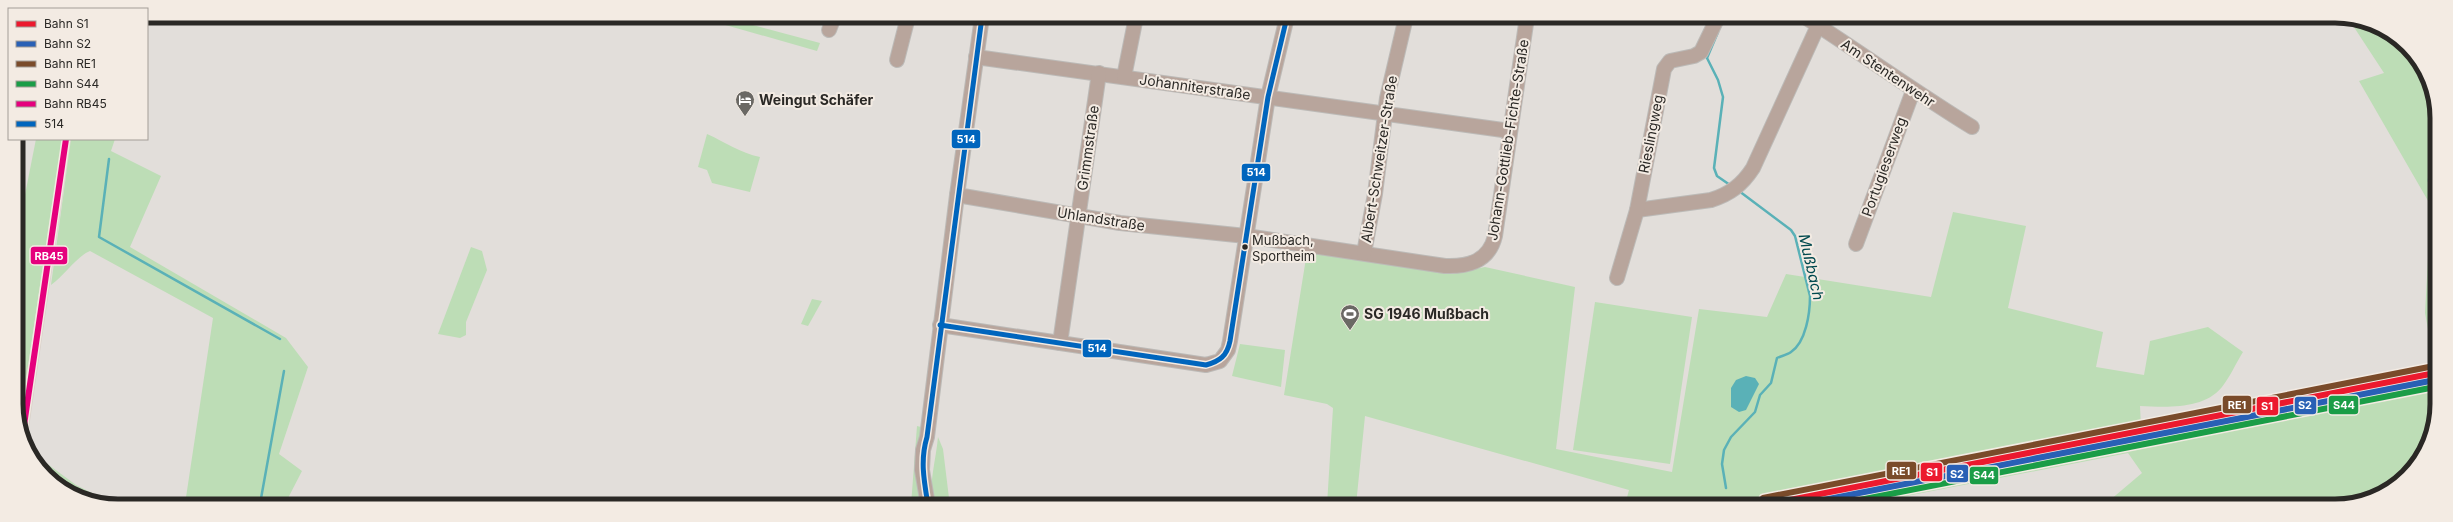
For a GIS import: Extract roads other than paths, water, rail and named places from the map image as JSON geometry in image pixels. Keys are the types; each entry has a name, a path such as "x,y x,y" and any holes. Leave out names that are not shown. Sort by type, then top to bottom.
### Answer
{"street":[{"path":"829,30 832,23"},
{"path":"898,60 907,23"},
{"path":"927,499 926,490 930,463 927,437 940,325 981,23"},
{"path":"1124,77 1135,23"},
{"path":"940,325 1206,365 1220,361 1228,350 1230,341 1268,97 1286,23"},
{"name":"Albert-Schweitzer-Straße","path":"1364,253 1375,194 1384,115 1405,23"},
{"name":"Johann-Gottlieb-Fichte-Straße","path":"1246,236 1458,267 1476,263 1486,255 1492,247 1495,236 1526,23"},
{"name":"Rieslingweg","path":"1618,278 1637,210 1665,65 1670,61 1694,56 1701,52 1715,23"},
{"path":"1637,210 1711,200 1736,188 1753,168 1820,23"},
{"name":"Am Stentenwehr","path":"1821,23 1912,90 1972,127"},
{"name":"Johanniterstraße","path":"976,57 1099,73 1510,132"},
{"name":"Grimmstraße","path":"1060,343 1099,73"},
{"name":"Portugieserweg","path":"1856,244 1912,90"},
{"name":"Uhlandstraße","path":"957,195 1149,227 1246,236"}],"water":[{"path":"1746,376 1755,378 1759,384 1746,410 1739,412 1731,407 1731,388 1736,380"}],"waterway":[{"name":"Mußbach","path":"1718,32 1707,58 1718,80 1723,97 1714,168 1717,176 1730,185"},
{"path":"109,159 99,237 280,339"},
{"path":"2430,168 2430,182"},
{"name":"Mußbach","path":"1726,488 1722,464 1724,450 1731,437 1755,412 1760,395 1771,383 1777,358 1791,352 1800,341 1806,327 1810,303 1810,296 1795,236 1791,230 1739,191"},
{"path":"261,499 284,371"}],"rail line":[{"name":"RB45","path":"25,420 66,140"},
{"name":"RE1","path":"1763,498 2430,367"},
{"name":"S1","path":"1794,499 2430,374"},
{"name":"S2","path":"1829,499 2430,381"},
{"name":"S44","path":"1865,499 2430,388"}],"place":[{"name":"Weingut Schäfer","path":"745,117"},
{"name":"Mußbach, Sportheim","path":"1245,247"},
{"name":"SG 1946 Mußbach","path":"1350,331"}]}
